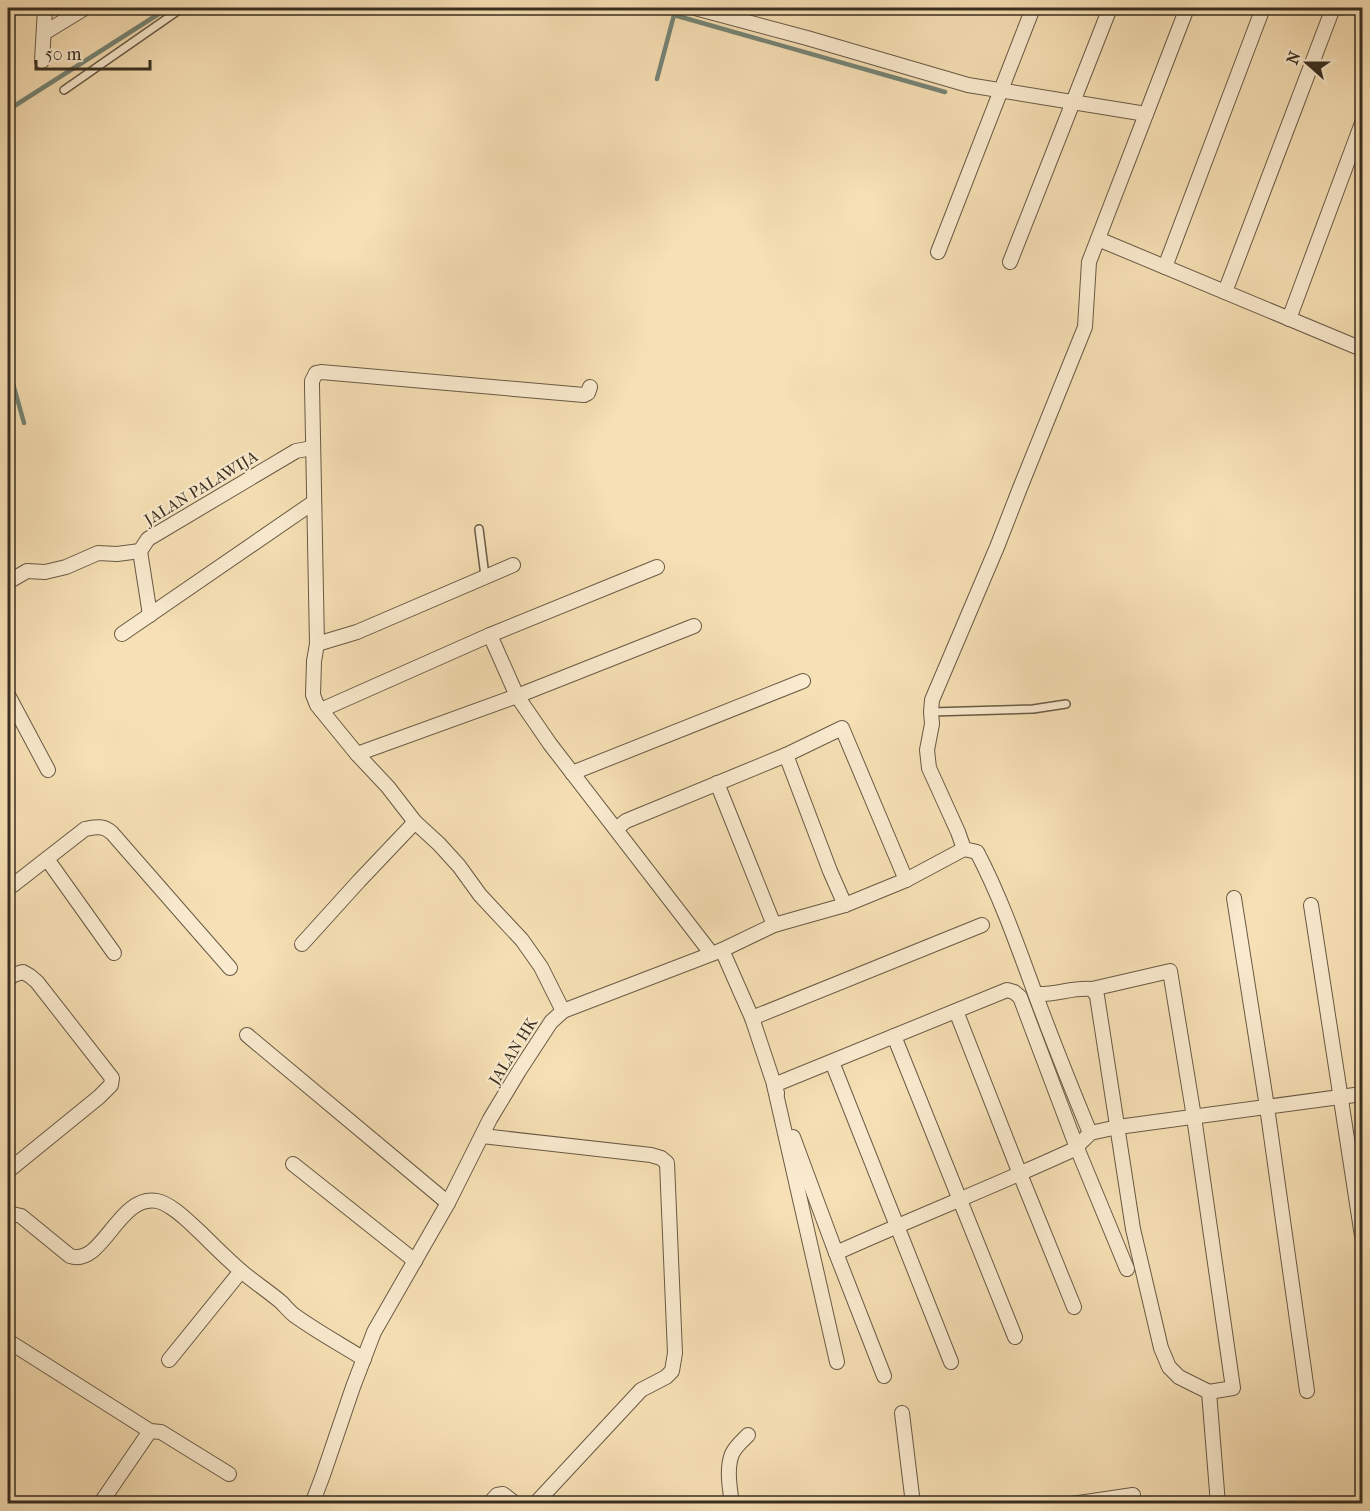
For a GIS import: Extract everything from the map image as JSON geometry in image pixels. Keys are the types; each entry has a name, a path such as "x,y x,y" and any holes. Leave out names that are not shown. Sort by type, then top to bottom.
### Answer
{"street":[{"path":"42,62 45,8"},
{"path":"44,33 85,8"},
{"path":"696,8 968,84 1146,114"},
{"path":"939,252 1033,8"},
{"path":"1010,262 1110,8"},
{"path":"1090,1133 1068,1082 1013,932 990,877 977,852 964,849 929,768 927,750 932,724 932,700 997,547 1085,327 1089,262 1187,8"},
{"path":"1165,267 1263,8"},
{"path":"1225,292 1333,8"},
{"path":"1289,319 1362,123"},
{"path":"1098,239 1358,347"},
{"path":"563,1011 541,966 522,940 480,895 459,866 416,822 357,754 317,705 313,695 317,644 312,381 316,373 321,372 584,395 588,393 590,387"},
{"name":"JALAN PALAWIJA","path":"8,582 27,571 45,572 66,567 98,552 117,554 140,551 148,539 175,522 296,452 312,448"},
{"path":"122,634 314,502"},
{"path":"140,551 150,615"},
{"path":"317,644 357,632 513,565"},
{"path":"321,710 490,635 657,567"},
{"path":"357,754 517,696 694,626"},
{"path":"490,635 517,696 572,773 717,951 752,1018 836,1254 884,1376"},
{"path":"572,773 803,681"},
{"path":"8,695 48,770"},
{"path":"616,829 626,821 786,755 842,728 906,879"},
{"path":"786,755 830,872 845,904"},
{"path":"717,783 774,925"},
{"path":"302,944 359,880 416,822"},
{"path":"8,889 85,830 96,827 106,828 230,968"},
{"name":"JALAN HK","path":"312,1503 374,1332 448,1203 490,1119 550,1022 563,1011 717,951 774,925 845,904 906,879 964,849"},
{"path":"47,859 114,953"},
{"path":"1234,898 1267,1107 1307,1391"},
{"path":"1311,905 1362,1236"},
{"path":"752,1018 982,926"},
{"path":"1036,994 1057,993 1079,988 1092,989 1170,971 1194,1117 1233,1388 1209,1392 1179,1377 1169,1367 1161,1348 1133,1229 1097,996 1092,989"},
{"path":"8,980 13,975 23,972 37,982 112,1078 111,1085 99,1097 8,1171"},
{"path":"774,1085 1007,990 1014,992 1020,997 1077,1148 1127,1269"},
{"path":"956,1011 1074,1307"},
{"path":"247,1035 448,1203"},
{"path":"894,1036 1015,1337"},
{"path":"832,1062 951,1362"},
{"path":"774,1085 837,1362"},
{"path":"836,1254 1077,1148 1090,1133 1118,1127 1362,1094"},
{"path":"482,1136 651,1155 667,1163 675,1353 672,1371 666,1377 641,1390 535,1503"},
{"path":"293,1164 415,1261"},
{"path":"8,1213 21,1216 75,1258 91,1252 124,1213 135,1205 156,1200 168,1205 188,1221 241,1271 292,1313 364,1359"},
{"path":"169,1360 241,1271"},
{"path":"8,1341 150,1431 161,1432 229,1474"},
{"path":"1209,1392 1218,1503"},
{"path":"902,1413 913,1503"},
{"path":"100,1503 150,1431"},
{"path":"732,1503 729,1471 731,1455 747,1435"},
{"path":"489,1503 497,1495 503,1494 516,1503"},
{"path":"1072,1503 1133,1495"}],"lane":[{"path":"64,90 182,8"},
{"path":"478,529 485,576"},
{"path":"931,712 1034,709 1066,704"}],"waterway":[{"path":"8,110 168,8"},
{"path":"657,79 674,15 945,92"},
{"path":"8,366 24,423"}]}
